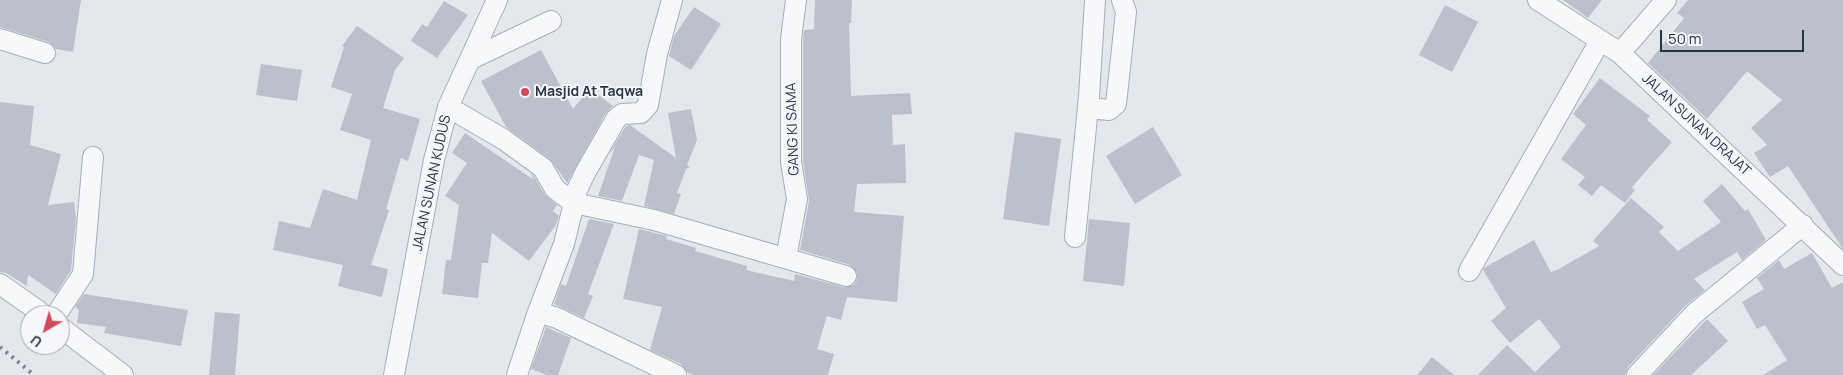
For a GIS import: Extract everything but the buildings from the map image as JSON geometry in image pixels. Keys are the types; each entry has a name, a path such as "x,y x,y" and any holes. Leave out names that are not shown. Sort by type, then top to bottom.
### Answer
{"street":[{"name":"JALAN SUNAN KUDUS","path":"394,375 434,160 448,108 473,58 497,0"},
{"path":"517,375 538,312 564,244 577,190 585,172 616,120 622,114 641,114 648,105 658,54 672,0"},
{"name":"GANG KI SAMA","path":"786,258 797,199 791,162 791,39 796,0"},
{"path":"1075,237 1088,108 1094,0"},
{"path":"1088,108 1109,110 1116,104 1126,12 1122,0"},
{"name":"JALAN SUNAN DRAJAT","path":"1538,0 1620,53 1843,265"},
{"path":"1620,53 1666,0"},
{"path":"473,58 551,21"},
{"path":"0,39 45,53"},
{"path":"1469,271 1600,41"},
{"path":"448,108 503,138 544,168 555,189 574,203 654,220 846,276"},
{"path":"63,305 84,274 93,157"},
{"path":"1637,375 1694,314 1803,225"},
{"path":"0,284 30,305"},
{"path":"538,312 556,318 676,375"},
{"path":"70,335 123,375"}],"railway":[{"path":"0,347 34,375"}],"place":[{"name":"Masjid At Taqwa","path":"525,92"}]}
